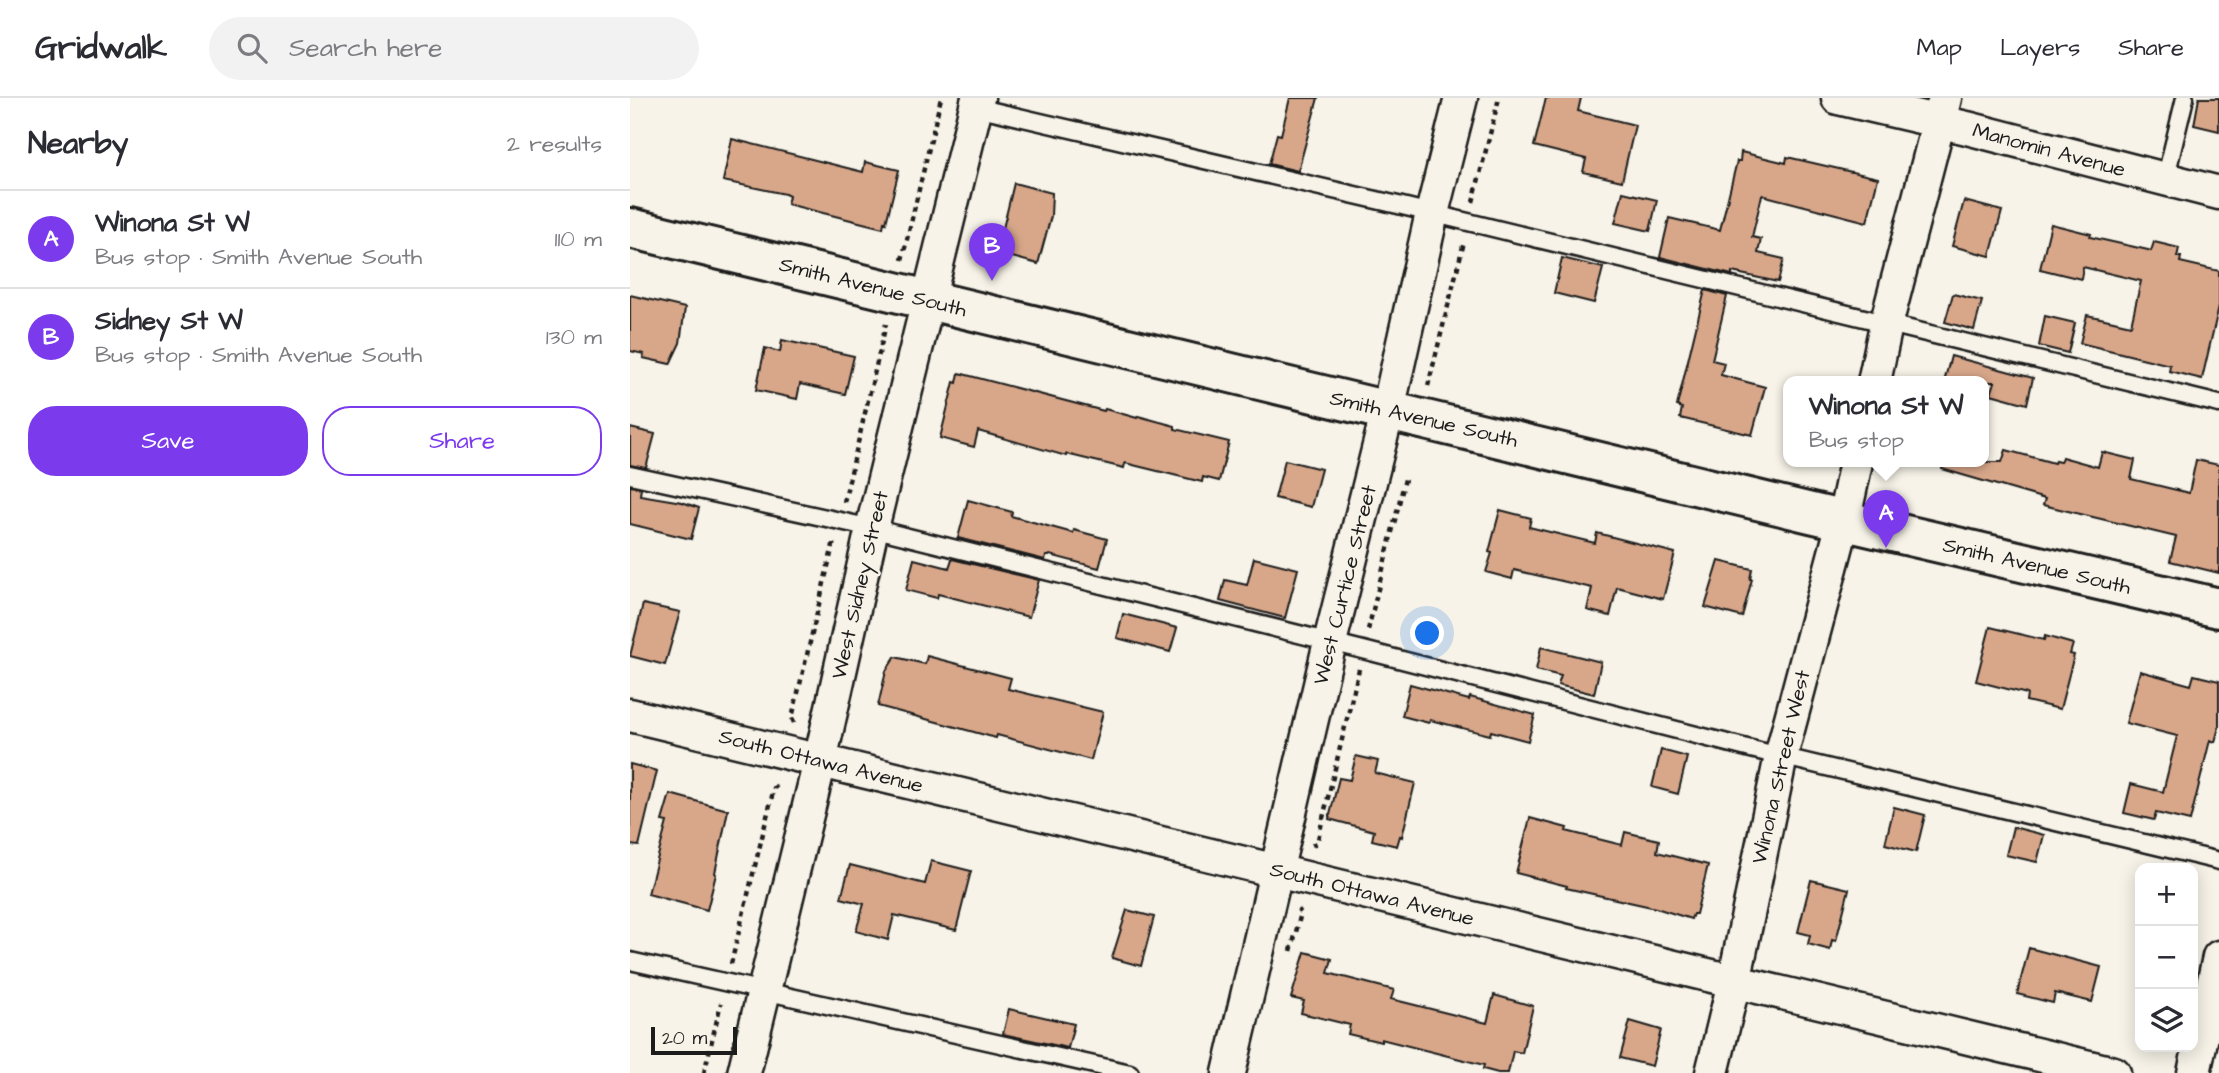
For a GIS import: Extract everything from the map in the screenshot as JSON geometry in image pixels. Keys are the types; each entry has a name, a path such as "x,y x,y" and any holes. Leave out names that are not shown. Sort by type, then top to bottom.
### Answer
{"main road":[{"name":"Smith Avenue South","path":"630,228 2219,608"}],"street":[{"name":"West Curtice Street","path":"1229,1073 1461,98"},
{"name":"Manomin Avenue","path":"1838,98 1942,110 2165,180 2219,193"},
{"name":"West Sidney Street","path":"744,1073 977,103"},
{"path":"1875,376 1942,110"},
{"name":"Winona Street West","path":"1712,1073 1734,982 1781,756 1844,520 1855,467"},
{"name":"South Ottawa Avenue","path":"630,715 2114,1073"},
{"path":"2194,1073 2219,957"}],"lane":[{"path":"2165,180 2185,98"},
{"path":"977,103 2219,404"},
{"path":"630,475 873,528 1781,756 2219,860"},
{"path":"630,961 1130,1073"}],"path":[{"path":"901,263 941,98"},
{"path":"1427,391 1499,98"},
{"path":"704,1073 774,788 780,783"}],"building":[{"path":"1290,98 1318,98 1298,171 1269,164 1277,134 1281,135"},
{"path":"1546,98 1581,98 1578,111 1635,125 1622,181 1583,172 1586,159 1534,146"},
{"path":"2199,98 2219,98 2219,131 2194,125"},
{"path":"732,139 863,172 865,162 899,170 886,223 884,222 883,228 787,204 789,196 785,194 723,181"},
{"path":"1741,152 1786,163 1787,157 1878,178 1867,222 1762,195 1752,237 1761,239 1758,253 1784,259 1778,282 1732,272 1732,275 1660,257 1669,218 1720,230"},
{"path":"1014,183 1052,193 1051,216 1038,264 997,253"},
{"path":"1623,192 1657,200 1650,231 1615,223"},
{"path":"1964,201 2002,211 1990,256 1952,246"},
{"path":"2051,224 2091,234 2090,237 2151,251 2154,242 2179,248 2177,257 2181,257 2180,262 2219,271 2219,306 2202,379 2169,371 2170,365 2080,343 2087,315 2131,325 2141,281 2083,267 2081,279 2040,269"},
{"path":"1562,258 1603,268 1594,303 1554,293"},
{"path":"1705,290 1727,296 1712,360 1724,363 1721,375 1765,387 1752,435 1680,418 1682,408 1677,406"},
{"path":"1953,294 1982,301 1974,330 1945,322"},
{"path":"630,295 685,308 680,343 670,364 643,358 644,354 630,351"},
{"path":"2045,316 2075,323 2068,353 2039,346"},
{"path":"782,340 854,356 845,394 800,384 797,399 756,390 765,348 780,352"},
{"path":"1951,356 2033,378 2027,404 1991,394 1995,382 1989,382 1989,376 1946,376"},
{"path":"959,373 1104,411 1105,409 1137,418 1138,416 1175,426 1175,429 1229,442 1219,481 1203,477 1202,482 1125,463 1124,468 1066,456 978,431 974,447 940,438 954,382 957,383"},
{"path":"630,428 655,434 646,468 630,465"},
{"path":"2006,450 2054,463 2060,462 2062,457 2098,467 2102,452 2135,460 2131,479 2189,493 2196,460 2219,465 2219,573 2170,561 2176,537 2043,505 2045,499 1942,469 1989,467 1989,462 2002,462"},
{"path":"1285,460 1321,469 1311,507 1275,498"},
{"path":"630,486 641,488 640,495 682,502 699,508 691,539 630,524"},
{"path":"968,500 1012,512 1011,516 1107,539 1099,568 1050,555 1046,556 1045,560 958,538"},
{"path":"1500,510 1531,518 1529,527 1595,543 1597,533 1675,553 1663,599 1617,587 1610,616 1587,610 1592,588 1514,570 1512,579 1486,572"},
{"path":"1254,558 1298,569 1285,618 1220,601 1225,580 1247,585"},
{"path":"914,559 949,568 952,559 1039,580 1029,617 938,594 937,598 906,590"},
{"path":"1719,561 1752,569 1742,617 1705,607"},
{"path":"643,604 680,612 665,665 630,656"},
{"path":"1123,614 1177,628 1170,652 1117,638"},
{"path":"1990,627 2044,640 2045,636 2073,644 2070,654 2074,655 2060,709 2026,701 2027,694 1976,681"},
{"path":"1541,647 1601,662 1594,694 1558,685 1561,676 1536,670"},
{"path":"927,656 1011,678 1008,689 1103,712 1091,760 878,706 886,671 895,657 925,664"},
{"path":"2140,671 2191,685 2194,675 2219,681 2219,727 2215,742 2210,740 2190,821 2156,813 2154,820 2124,813 2131,784 2163,792 2177,736 2126,723"},
{"path":"1410,684 1535,715 1528,741 1491,731 1490,735 1402,716"},
{"path":"1661,750 1687,757 1678,794 1652,787"},
{"path":"1356,756 1378,761 1375,773 1415,783 1402,837 1400,836 1397,846 1372,840 1374,831 1329,819 1339,778 1350,780"},
{"path":"630,764 657,771 639,846 630,845"},
{"path":"670,794 728,810 707,910 648,894 667,822 662,821"},
{"path":"1894,807 1925,815 1916,852 1885,844"},
{"path":"1530,818 1567,828 1566,831 1622,845 1625,832 1659,840 1657,852 1708,865 1696,914 1693,914 1691,919 1516,873"},
{"path":"2013,827 2044,835 2037,862 2006,855"},
{"path":"931,861 971,871 956,930 894,915 888,940 856,931 864,904 841,898 850,865 925,884"},
{"path":"1811,880 1849,889 1836,941 1832,940 1830,950 1808,944 1810,935 1798,932"},
{"path":"1127,910 1154,917 1141,966 1112,958"},
{"path":"2029,948 2101,967 2092,1002 2055,993 2053,1003 2017,994"},
{"path":"1305,952 1332,959 1328,973 1394,990 1391,999 1487,1023 1494,995 1533,1006 1522,1053 1513,1051 1508,1073 1498,1073 1483,1069 1484,1065 1381,1039 1381,1042 1348,1034 1350,1025 1301,1013 1304,1001 1291,998"},
{"path":"1009,1009 1074,1024 1068,1048 1003,1034"},
{"path":"1630,1021 1661,1030 1652,1066 1620,1058"}],"place":[{"name":"Sidney St W","path":"992,281"},
{"name":"Winona St W","path":"1886,548"}]}
